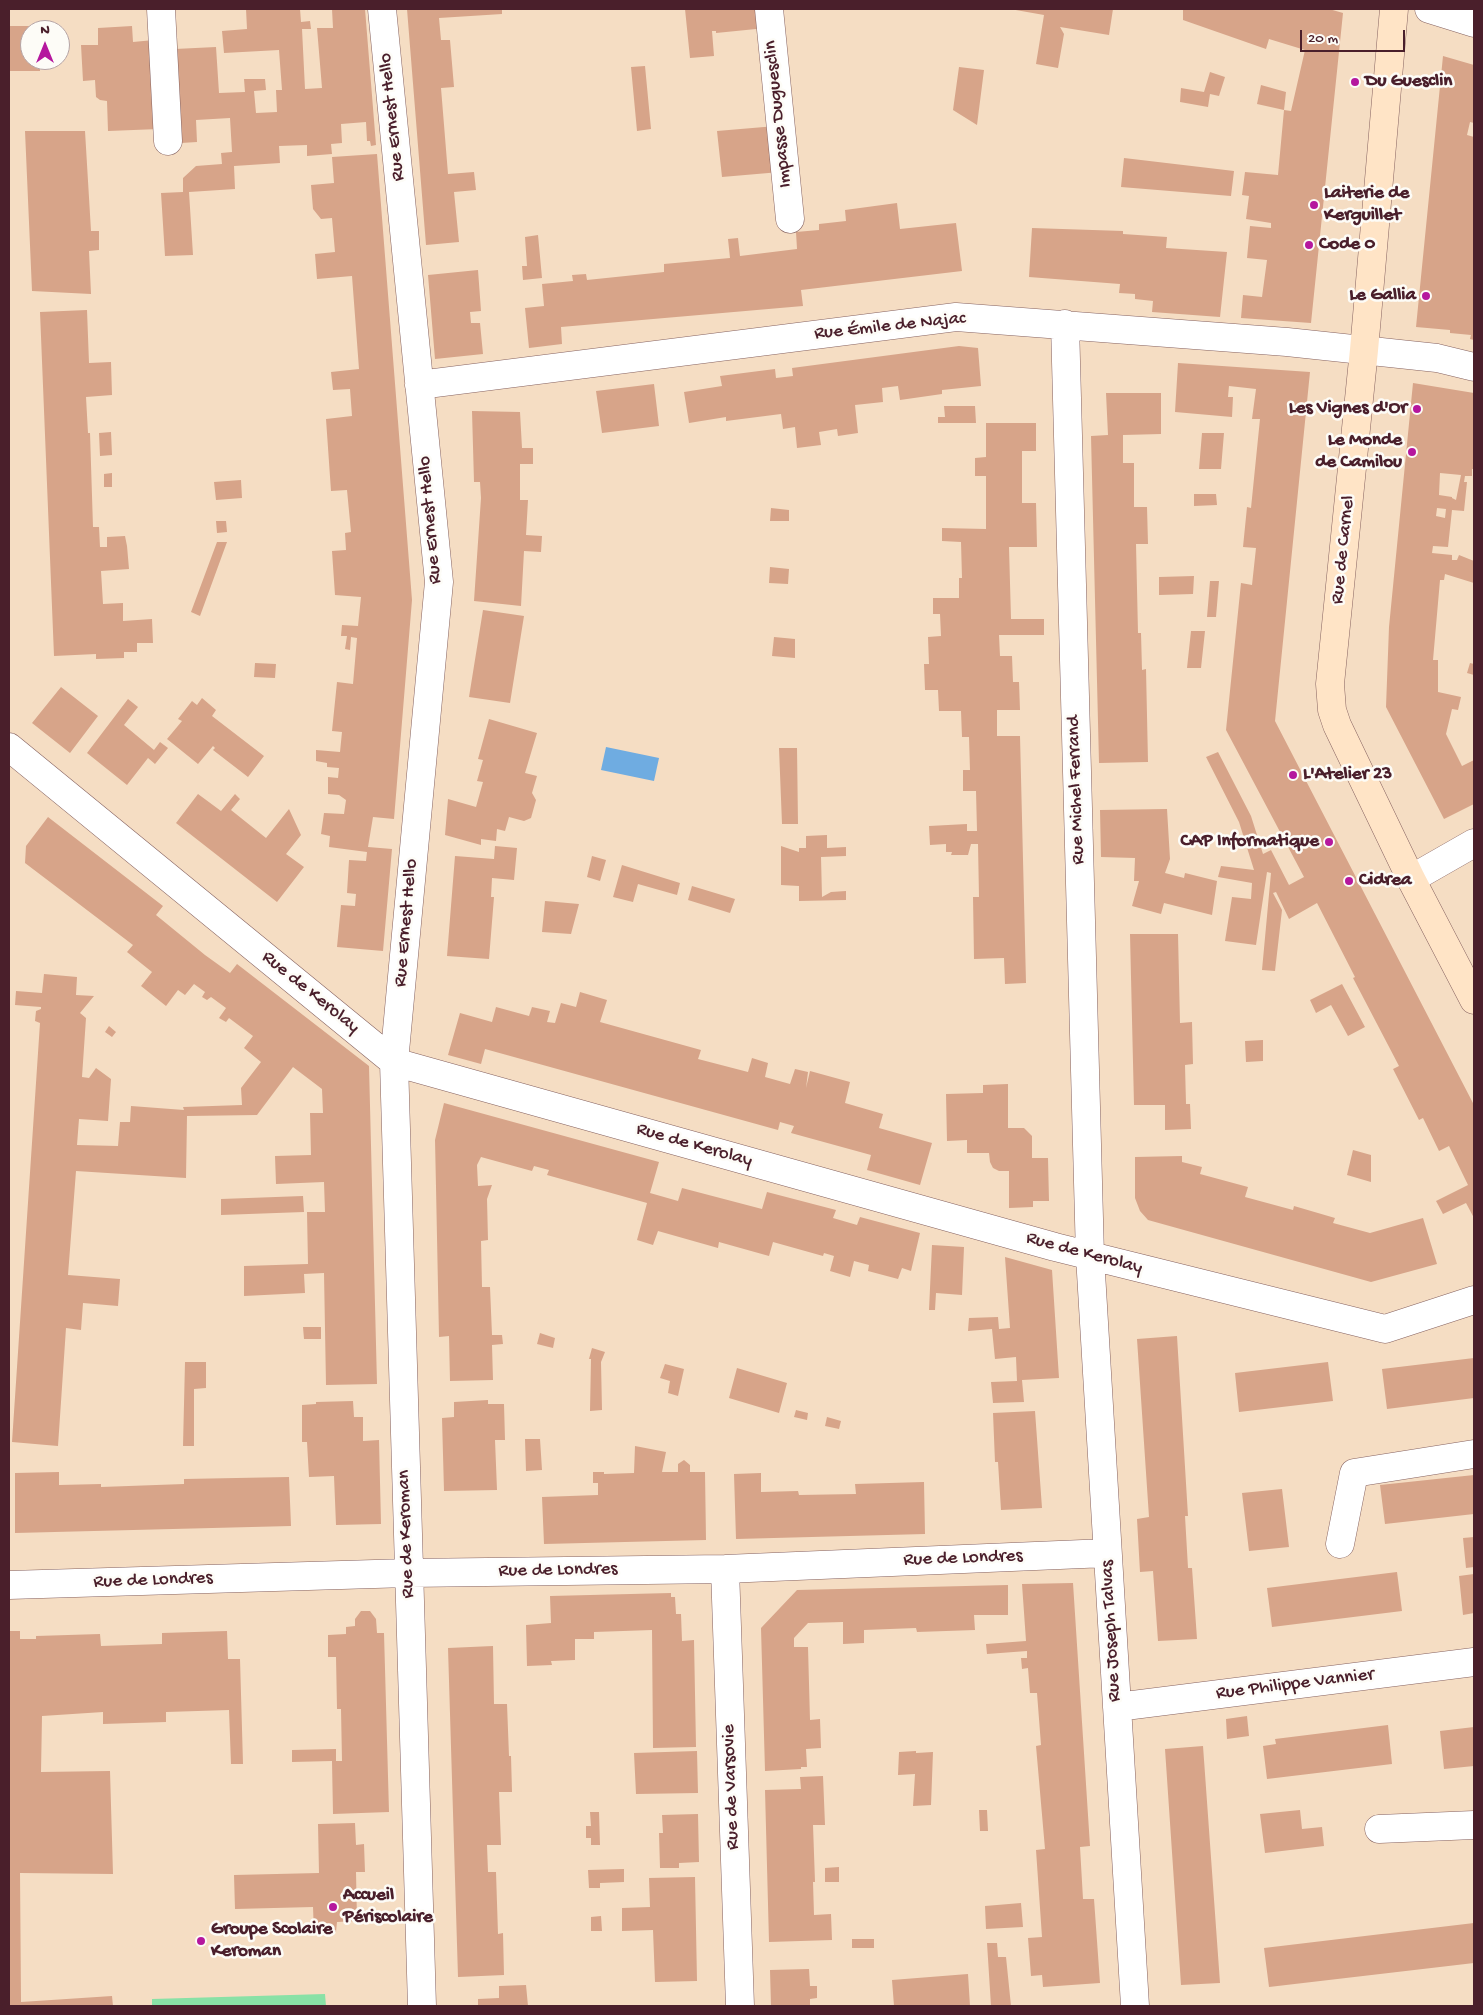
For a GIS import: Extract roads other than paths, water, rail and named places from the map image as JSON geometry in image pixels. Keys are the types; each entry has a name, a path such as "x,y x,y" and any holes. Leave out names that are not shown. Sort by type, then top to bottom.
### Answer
{"main road":[{"name":"Rue de Carnel","path":"1394,9 1364,350 1330,684 1332,710 1337,725 1412,879 1474,1000"}],"street":[{"path":"161,9 168,141"},
{"name":"Rue Ernest Hello","path":"382,9 439,582 394,1062"},
{"name":"Impasse Duguesclin","path":"769,9 790,218"},
{"path":"1430,9 1474,23"},
{"name":"Rue Émile de Najac","path":"419,385 956,317 1287,342 1437,358 1474,367"},
{"name":"Rue Michel Ferrand","path":"1065,324 1090,1256"},
{"name":"Rue de Kerolay","path":"9,747 394,1062 1090,1256 1385,1329 1474,1300"},
{"path":"1412,879 1474,843"},
{"name":"Rue de Keroman","path":"394,1062 422,2006"},
{"name":"Rue Joseph Talvas","path":"1090,1256 1135,2006"},
{"path":"1340,1544 1354,1473 1474,1454"},
{"name":"Rue de Londres","path":"9,1585 408,1573 725,1569 1107,1553"},
{"name":"Rue de Varsovie","path":"725,1569 740,2006"},
{"name":"Rue Philippe Vannier","path":"1117,1707 1474,1662"},
{"path":"1379,1829 1474,1825"}],"water":[{"path":"606,747 659,758 654,781 601,770"}],"place":[{"name":"Du Guesclin","path":"1355,82"},
{"name":"Laiterie de Kerguillet","path":"1314,205"},
{"name":"Code 0","path":"1309,245"},
{"name":"Le Gallia","path":"1426,296"},
{"name":"Les Vignes d'Or","path":"1417,409"},
{"name":"Le Monde de Camilou","path":"1412,452"},
{"name":"L'Atelier 23","path":"1293,775"},
{"name":"CAP Informatique","path":"1329,842"},
{"name":"Cidrea","path":"1349,881"},
{"name":"Accueil Périscolaire","path":"333,1907"},
{"name":"Groupe Scolaire Keroman","path":"201,1941"}]}
